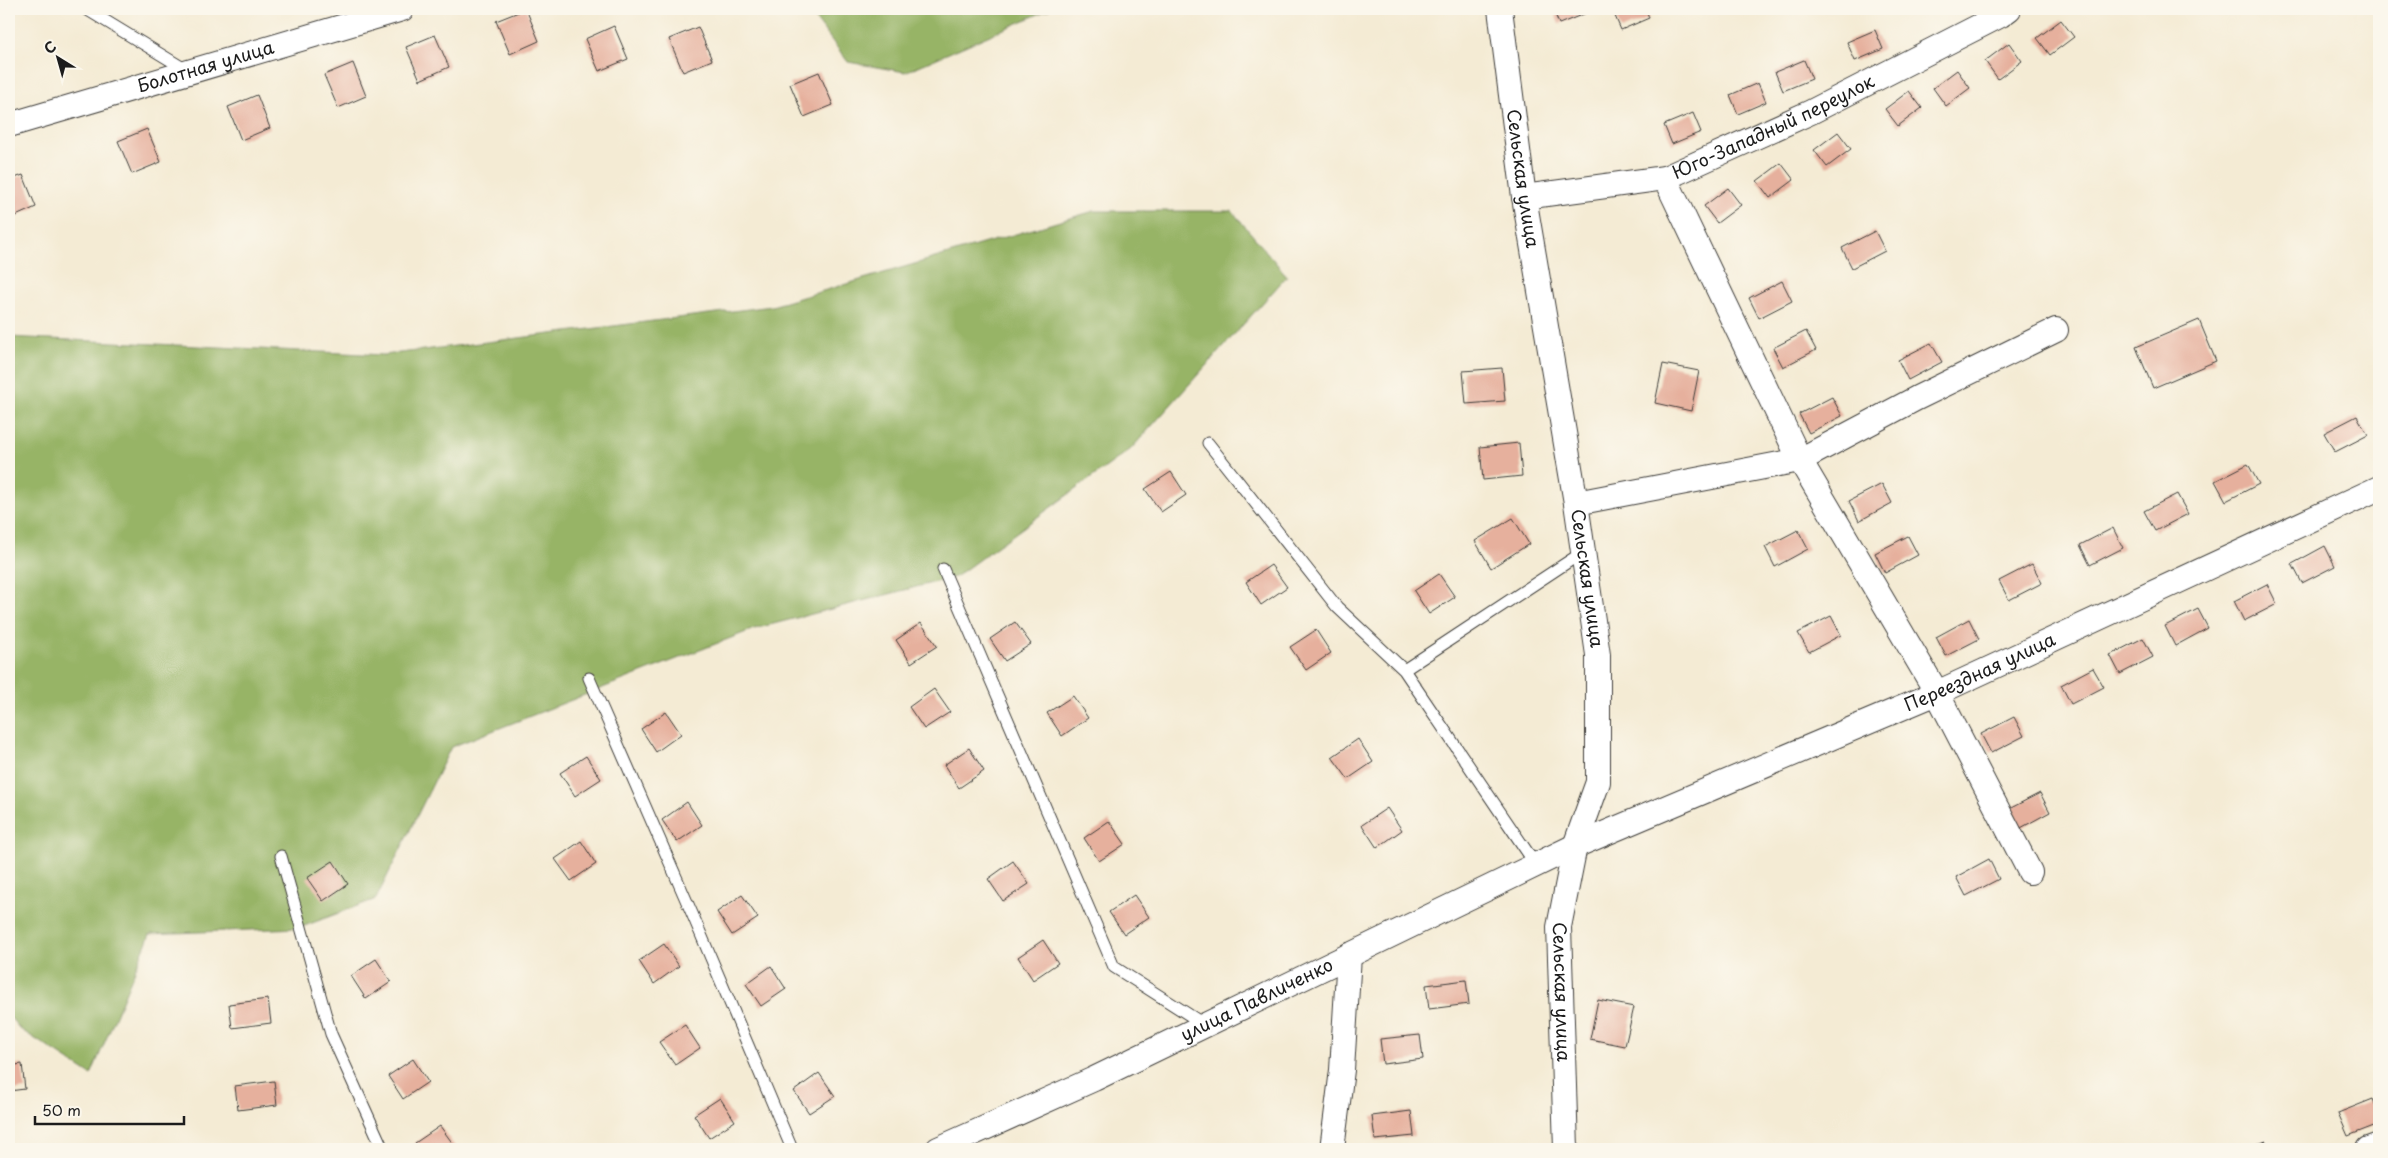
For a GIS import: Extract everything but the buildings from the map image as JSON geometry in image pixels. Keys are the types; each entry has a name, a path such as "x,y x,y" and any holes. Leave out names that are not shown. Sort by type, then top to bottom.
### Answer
{"street":[{"name":"Болотная улица","path":"9,125 402,9"},
{"name":"Сельская улица","path":"1500,9 1524,197 1576,503 1598,656 1598,782 1575,846 1558,927 1566,1149"},
{"name":"Юго-Западный переулок","path":"1524,197 1665,178 1811,112 2001,15 2009,9"},
{"path":"1665,178 1800,460 1937,693 2030,872"},
{"path":"1576,503 1800,460 1917,398 2056,330"},
{"name":"Переездная улица","path":"1575,846 1937,693 2379,488"},
{"name":"улица Павличенко","path":"945,1147 1205,1025 1575,846"},
{"path":"1332,1149 1342,1070 1349,955"},
{"path":"2368,1149 2379,1146"}],"lane":[{"path":"86,9 189,72"},
{"path":"1208,443 1337,607 1404,670 1536,865"},
{"path":"1404,670 1583,552"},
{"path":"944,569 1114,967 1205,1025"},
{"path":"588,678 694,918 792,1149"},
{"path":"281,856 332,1034 383,1149"}],"green space":[{"path":"808,9 1050,9 905,72 848,62"},
{"path":"1094,211 1232,211 1287,276 1131,449 955,577 754,629 451,747 376,899 299,928 150,934 91,1075 20,1029 9,1016 9,337 384,355 772,306"}]}
